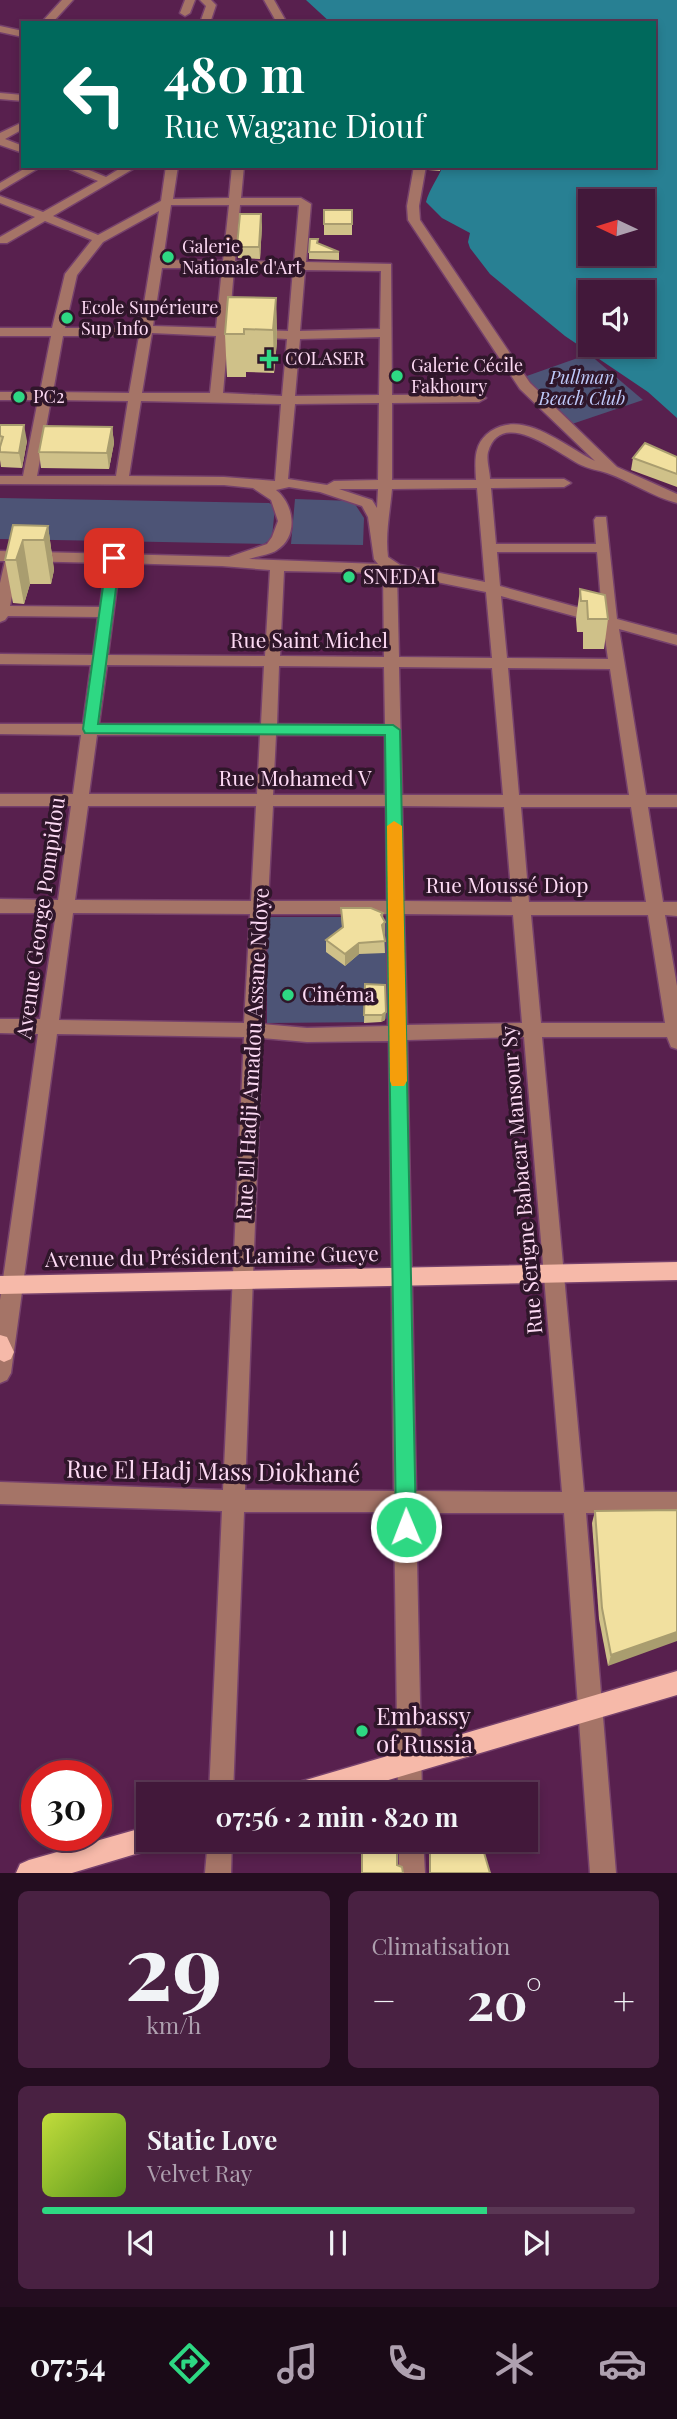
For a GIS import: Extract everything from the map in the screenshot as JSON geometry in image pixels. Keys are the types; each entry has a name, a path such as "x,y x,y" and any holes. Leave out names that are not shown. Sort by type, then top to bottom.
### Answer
{"main road":[{"name":"Avenue du Président Lamine Gueye","path":"6,1285 677,1271"},
{"path":"339,1782 677,1683"},
{"path":"29,1873 136,1842"}],"street":[{"path":"48,21 68,0"},
{"path":"185,13 190,0"},
{"path":"269,0 281,21"},
{"path":"205,21 208,2"},
{"path":"0,29 21,34"},
{"path":"0,96 21,98"},
{"path":"0,139 21,126"},
{"path":"0,139 21,148"},
{"path":"0,188 34,168"},
{"path":"73,168 107,181"},
{"path":"1,243 130,168"},
{"path":"122,480 123,436 136,397 172,168"},
{"path":"216,397 239,168"},
{"path":"420,168 411,207 414,220 520,380 612,470 677,499"},
{"path":"0,199 99,239"},
{"path":"29,480 71,274 99,239 167,202 301,201 304,203 281,486"},
{"path":"157,264 298,268 387,267 385,485 383,519 378,537"},
{"path":"0,332 222,331 292,335 387,333"},
{"path":"0,396 288,400 479,398"},
{"name":"Rue Serigne Babacar Mansour Sy","path":"603,1873 574,1502 481,453 485,444 498,433 516,429 543,435 584,461 612,470"},
{"path":"0,480 224,481 281,486 287,483 310,486 564,483"},
{"path":"222,561 272,547 282,533 284,510 281,500 268,490 224,481"},
{"path":"310,486 367,503 375,516 378,537 388,564 410,1782"},
{"path":"0,1026 253,1030 307,1035 532,1030 676,1034 610,622 601,520"},
{"path":"489,548 604,548"},
{"path":"106,612 1,614 6,556 222,561 276,566 388,564 492,589 677,640"},
{"name":"Avenue George Pompidou","path":"1,1356 6,1285 49,1026 114,558"},
{"name":"Rue El Hadji Amadou Assane Ndoye","path":"222,1782 253,1030 276,566"},
{"name":"Rue Saint Michel","path":"0,659 617,664"},
{"path":"0,729 393,730"},
{"name":"Rue Mohamed V","path":"0,800 677,801"},
{"name":"Rue Moussé Diop","path":"0,906 677,909"},
{"name":"Rue El Hadj Mass Diokhané","path":"0,1493 234,1501 677,1503"},
{"path":"218,1873 219,1852"},
{"path":"411,1852 412,1873"}],"green space":[{"name":"Pullman Beach Club","path":"581,357 593,357 643,400 572,424 524,377"},
{"path":"0,498 269,503 275,506 272,538 264,544 0,539"},
{"path":"295,499 353,501 364,518 363,545 291,544"},
{"path":"267,917 383,917 388,922 387,1018 381,1022 267,1023"}],"shaded area":[{"path":"306,0 677,0 677,418 648,392 596,357 655,357 655,280 578,280 578,345 490,274 470,248 470,233 442,218 426,202 442,168 656,168 656,21 329,21"}],"building":[{"path":"324,210 352,210 352,224 324,224"},
{"path":"240,214 261,214 259,247 237,247"},
{"path":"310,239 318,239 317,243 339,252 309,252"},
{"path":"228,297 276,298 273,330 244,329 244,334 225,334"},
{"path":"0,425 24,425 19,453 0,452 3,437 0,436"},
{"path":"44,426 112,427 107,453 39,452"},
{"path":"645,443 677,457 677,474 633,458"},
{"path":"13,525 48,526 44,540 23,540 16,560 5,560"},
{"path":"580,589 605,595 608,619 588,619 587,601 581,601"},
{"path":"341,908 371,908 383,913 381,915 385,922 382,925 385,941 359,943 345,954 326,940 343,927"},
{"path":"365,984 385,985 386,1012 382,1015 364,1015"},
{"path":"677,1510 677,1632 611,1655 602,1608 595,1511"},
{"path":"362,1852 397,1852 397,1865 402,1867 403,1873 362,1873"},
{"path":"430,1852 484,1852 490,1873 430,1873"}],"slow traffic":[{"path":"394,826 398,1081"}],"place":[{"name":"Galerie Nationale d'Art","path":"168,257"},
{"name":"Ecole Supérieure Sup Info","path":"67,318"},
{"name":"COLASER","path":"269,359"},
{"name":"Galerie Cécile Fakhoury","path":"397,376"},
{"name":"PC2","path":"19,397"},
{"name":"SNEDAI","path":"349,577"},
{"name":"Cinéma","path":"288,995"},
{"name":"Embassy of Russia","path":"362,1731"}],"route":[{"path":"114,558 90,729 393,730 406,1527"}]}
